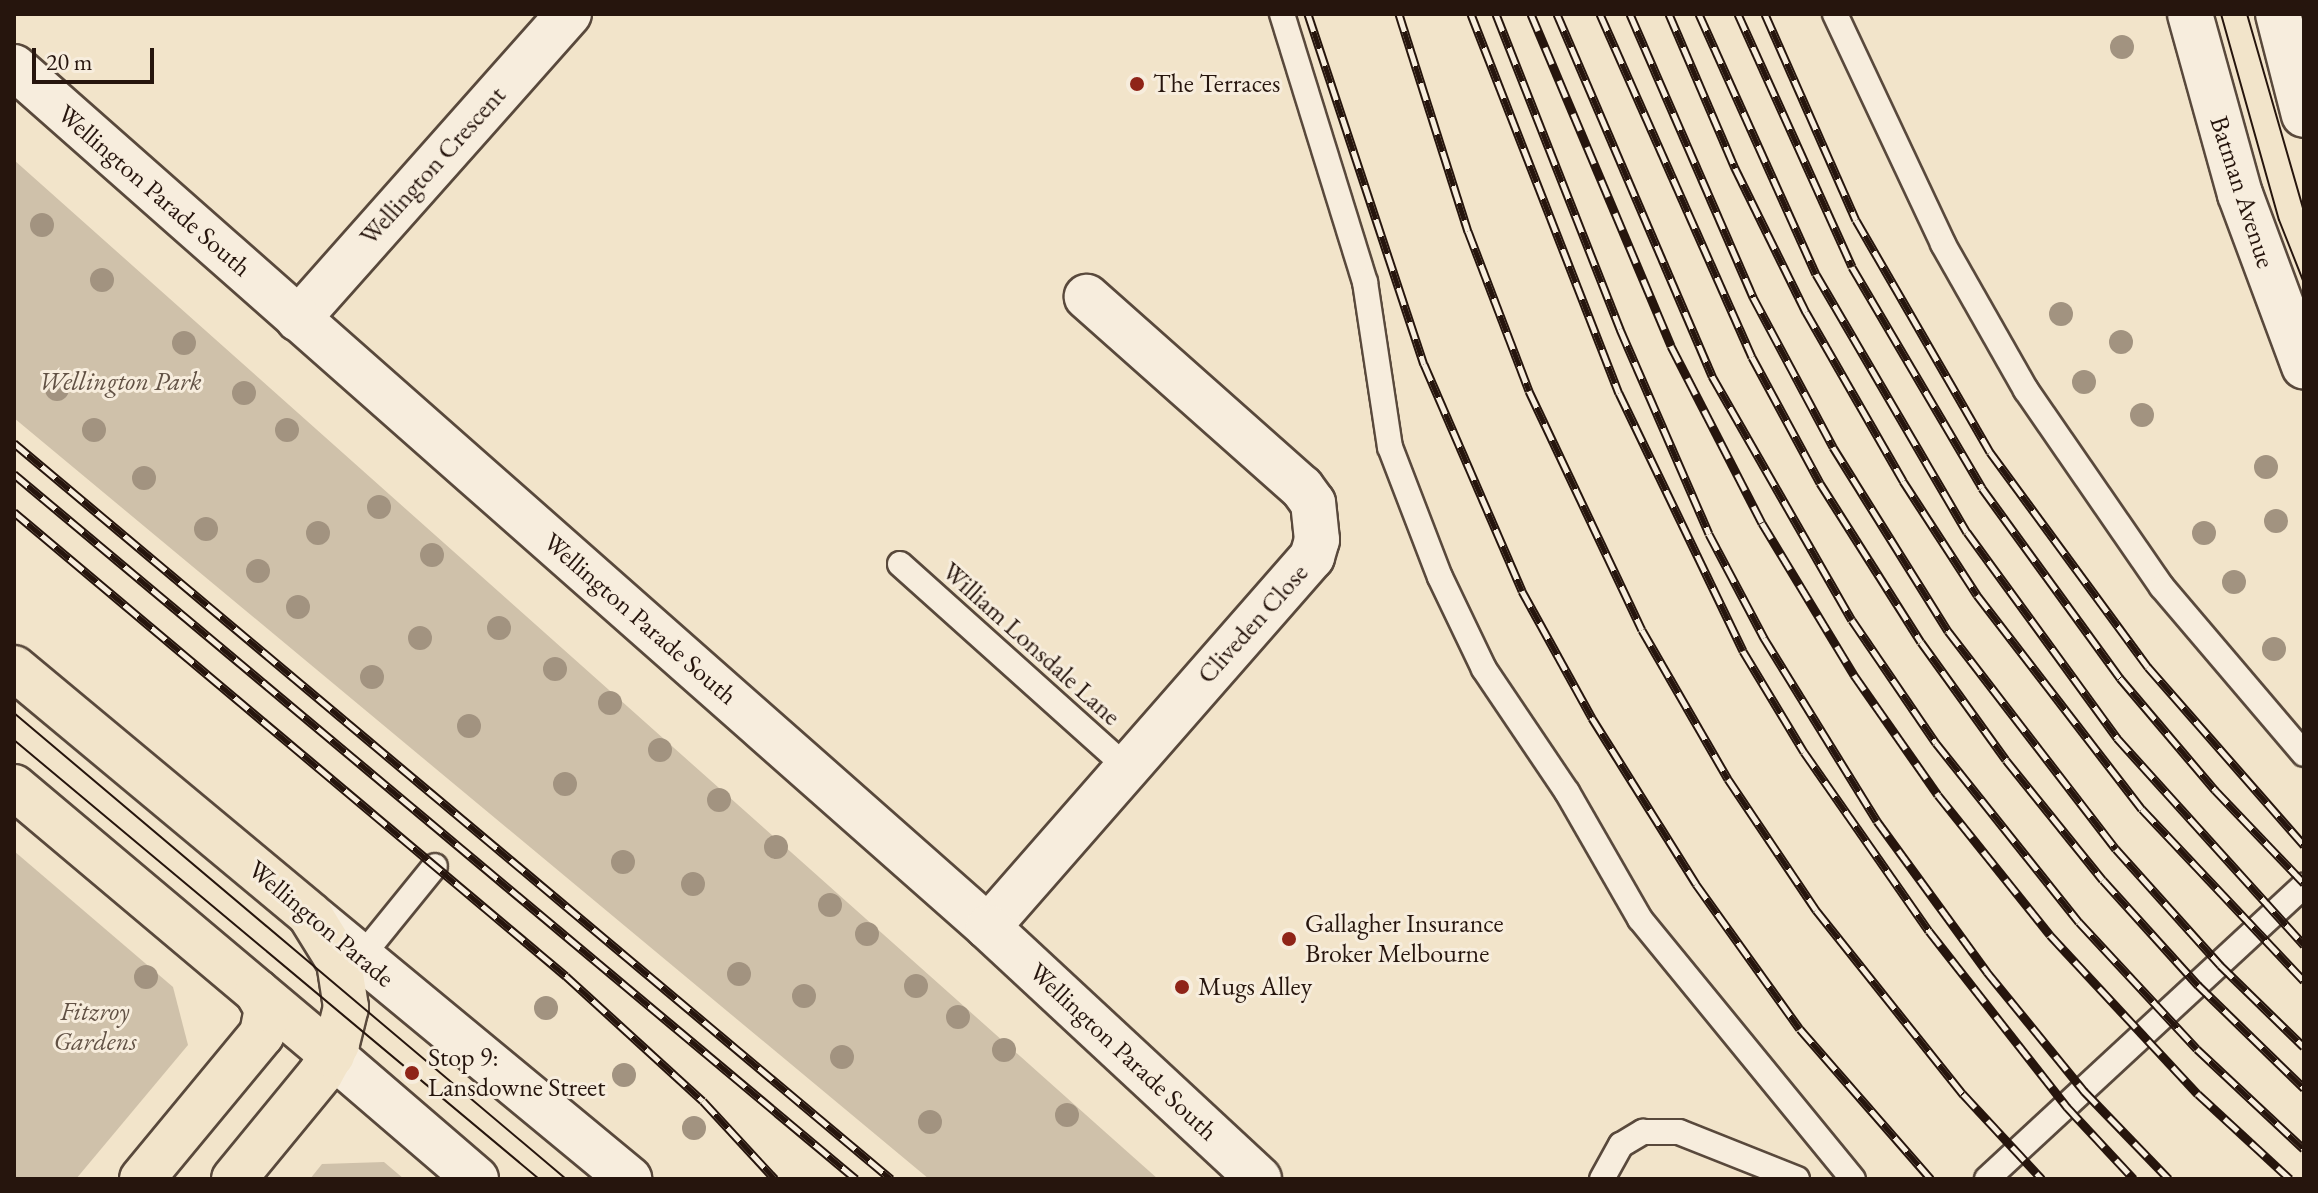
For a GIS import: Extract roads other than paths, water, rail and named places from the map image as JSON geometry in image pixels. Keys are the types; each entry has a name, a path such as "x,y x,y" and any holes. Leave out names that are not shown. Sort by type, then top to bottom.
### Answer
{"main road":[{"name":"Wellington Parade","path":"14,668 310,915"},
{"path":"14,787 332,1055"},
{"path":"234,1179 332,1055 343,1024 345,990 332,946 310,915"},
{"path":"142,1179 262,1034 267,1009 257,992"}],"street":[{"name":"Wellington Crescent","path":"298,319 569,14"},
{"name":"Batman Avenue","path":"2190,14 2240,194 2304,366"},
{"path":"2278,14 2304,115"},
{"name":"Wellington Parade South","path":"14,67 988,927 1259,1179"},
{"name":"Cliveden Close","path":"988,927 1125,766 1312,557 1318,521 1302,488 1087,297"},
{"name":"Wellington Parade","path":"310,915 629,1179"},
{"path":"332,1055 476,1179"}],"lane":[{"path":"1282,14 1365,282 1390,447 1440,577 1478,656 1567,792 1640,919 1853,1179"},
{"path":"1835,14 1943,244 2026,390 2162,587 2304,754"},
{"name":"William Lonsdale Lane","path":"900,564 1125,766"},
{"path":"361,957 435,866"},
{"path":"1987,1179 2304,885"},
{"path":"1602,1179 1621,1145 1643,1132 1667,1132 1752,1158 1797,1179"}],"tram line":[{"path":"2221,14 2279,220 2304,283"},
{"path":"2247,14 2304,211"},
{"path":"14,713 566,1179"},
{"path":"14,740 539,1179"}],"railway":[{"path":"1308,14 1424,364 1522,591 1592,718 1696,884 1800,1029 1931,1179"},
{"path":"1399,14 1468,231 1529,391 1642,630 1728,779 1816,910 1963,1094 2042,1179"},
{"path":"1471,14 1619,393 1743,651 1804,752 1929,931 2067,1107 2134,1179"},
{"path":"1496,14 1620,329 1709,534 1764,638 1877,821 1987,972 2084,1091 2169,1179"},
{"path":"1531,14 1671,346 1762,523 1854,675 1938,795 2050,935 2198,1094 2290,1179"},
{"path":"1557,14 1712,376 1852,620 1936,743 2079,922 2197,1049 2304,1149"},
{"path":"1600,14 1752,357 1820,483 1921,642 2006,760 2103,880 2198,985 2304,1088"},
{"path":"1630,14 1753,297 1833,447 1948,631 2116,849 2220,965 2304,1047"},
{"path":"1669,14 1735,168 1806,312 1903,481 1977,595 2142,809 2304,981"},
{"path":"1699,14 1816,274 1967,532 2117,738 2304,945"},
{"path":"1738,14 1852,267 1982,488 2120,678 2215,790 2304,883"},
{"path":"1765,14 1856,220 1990,452 2148,667 2304,845"},
{"path":"14,443 891,1179"},
{"path":"14,474 856,1179"},
{"path":"14,512 566,976 703,1101 775,1179"}],"place":[{"name":"The Terraces","path":"1137,84"},
{"name":"Gallagher Insurance Broker Melbourne","path":"1289,939"},
{"name":"Mugs Alley","path":"1182,987"},
{"name":"Stop 9: Lansdowne Street","path":"412,1073"}],"park label":[{"name":"Wellington Park","path":"120,382"},
{"name":"Fitzroy Gardens","path":"95,1027"}]}
